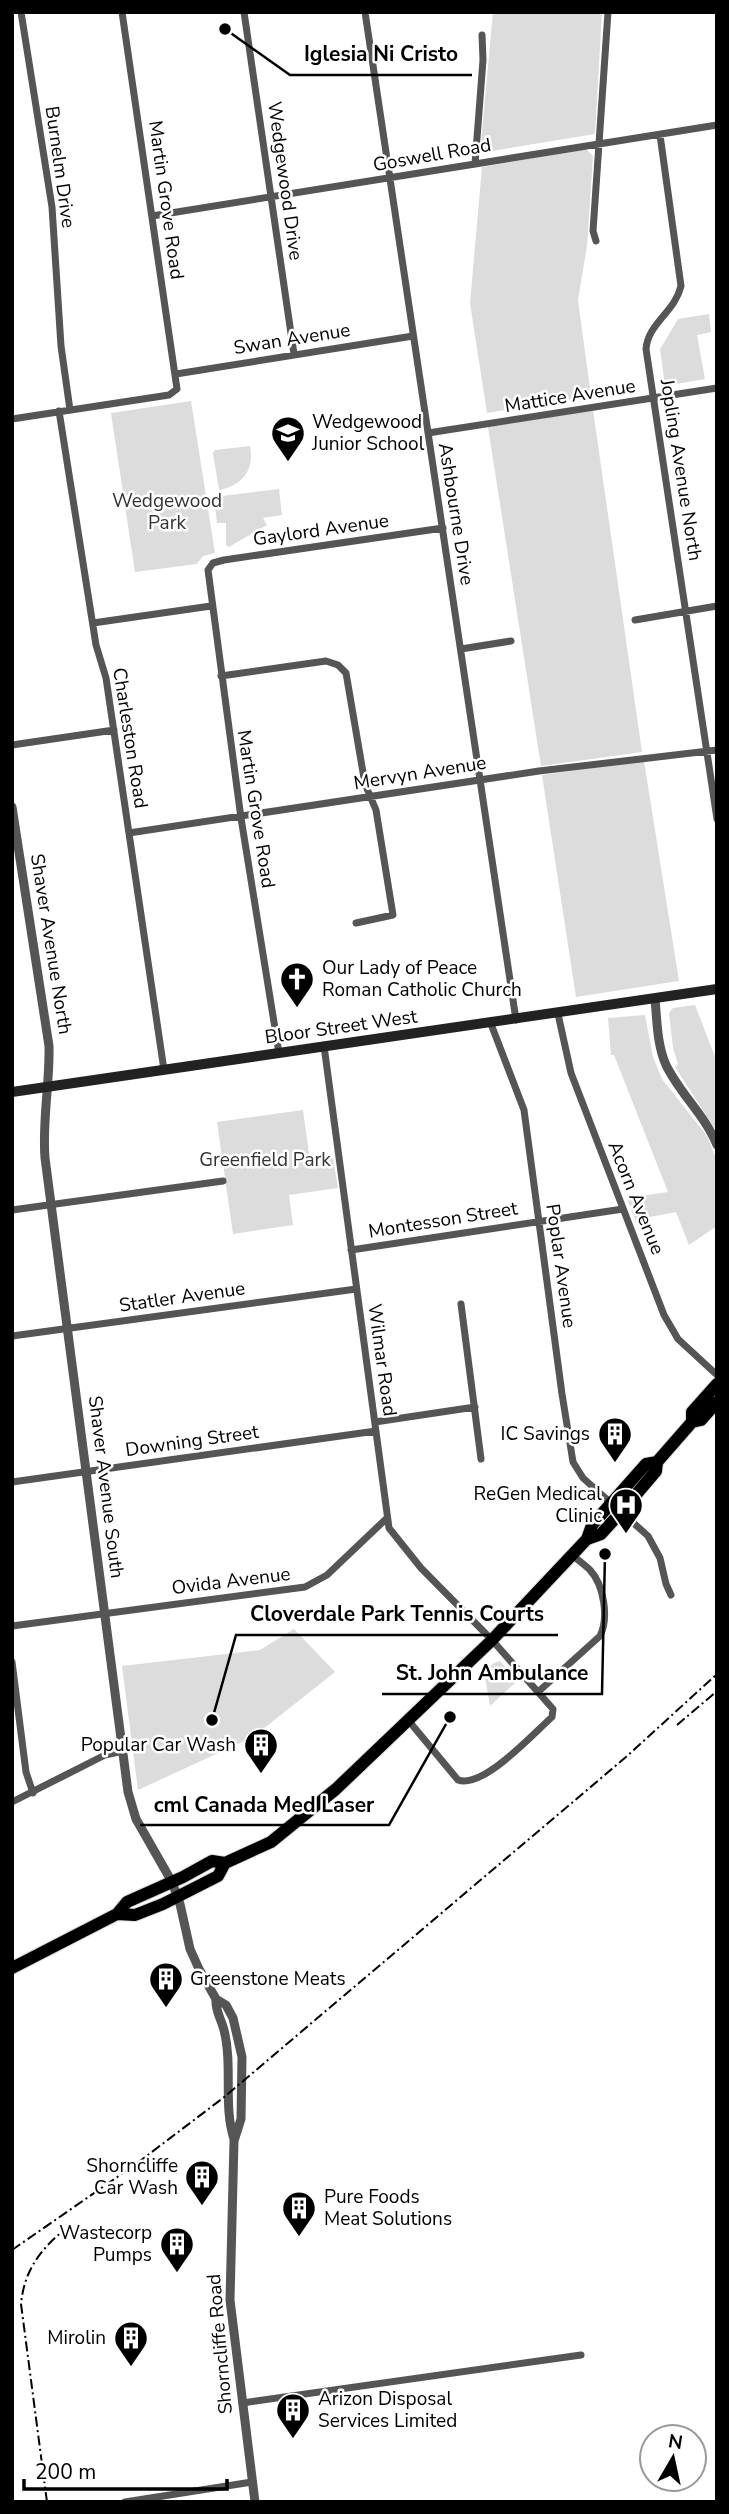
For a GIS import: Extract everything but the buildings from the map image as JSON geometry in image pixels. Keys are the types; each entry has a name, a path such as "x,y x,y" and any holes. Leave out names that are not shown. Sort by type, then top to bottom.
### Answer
{"main road":[{"name":"Bloor Street West","path":"12,1092 492,1024 717,989"},
{"path":"692,1422 692,1412 717,1384"},
{"path":"12,1968 117,1914 127,1902 212,1861 225,1863 271,1842 336,1789 492,1640 587,1539 592,1525 617,1507 646,1464 657,1462 692,1422 701,1420 717,1402"},
{"path":"117,1914 135,1915 178,1897 218,1876 225,1863"}],"street":[{"name":"Burnelm Drive","path":"21,12 51,207 61,346 70,410"},
{"name":"Martin Grove Road","path":"70,410 169,395 175,392 177,385 122,12"},
{"name":"Wedgewood Drive","path":"244,12 294,354"},
{"name":"Ashbourne Drive","path":"365,12 516,1020"},
{"path":"596,241 593,231 608,12"},
{"path":"475,164 483,60 482,34"},
{"name":"Goswell Road","path":"152,216 717,125"},
{"name":"Jopling Avenue North","path":"660,135 681,286 676,301 653,328 647,343 653,399 717,819"},
{"name":"Swan Avenue","path":"176,374 413,336"},
{"name":"Mattice Avenue","path":"428,432 717,388"},
{"path":"12,419 70,410"},
{"name":"Charleston Road","path":"59,411 96,645 106,678 164,1070"},
{"name":"Gaylord Avenue","path":"208,570 213,563 224,560 443,528"},
{"name":"Martin Grove Road","path":"208,570 241,818 279,1053"},
{"path":"93,623 211,606"},
{"path":"635,620 717,606"},
{"path":"461,649 512,641"},
{"path":"221,676 320,661 338,665 346,673 365,784 376,810 393,915 356,923"},
{"path":"12,745 114,730"},
{"name":"Mervyn Avenue","path":"129,833 614,761 717,750"},
{"name":"Shaver Avenue North","path":"12,807 47,1031 50,1059 47,1087"},
{"path":"655,999 661,1049 667,1065 705,1120 717,1145"},
{"name":"Acorn Avenue","path":"558,1014 571,1073 672,1332 717,1375"},
{"name":"Poplar Avenue","path":"492,1024 524,1110 573,1462 583,1478 652,1542 671,1595"},
{"name":"Wilmar Road","path":"324,1046 387,1518 392,1534 553,1709 552,1717 494,1769 470,1781 458,1780 408,1720"},
{"name":"Shaver Avenue South","path":"47,1087 43,1140 128,1792 136,1819 172,1882"},
{"path":"12,1210 223,1181"},
{"name":"Montesson Street","path":"351,1250 623,1209"},
{"name":"Statler Avenue","path":"12,1336 356,1289"},
{"path":"461,1304 481,1459"},
{"path":"375,1422 475,1407"},
{"name":"Downing Street","path":"12,1482 376,1431"},
{"name":"Ovida Avenue","path":"12,1626 305,1587 327,1575 387,1518"},
{"path":"537,1692 600,1636 604,1629 602,1600 596,1579 590,1570 572,1555"},
{"path":"12,1662 26,1772 33,1793"},
{"path":"12,1802 105,1755 123,1751"},
{"name":"Shorncliffe Road","path":"172,1882 190,1949 216,1998 226,2005 233,2018 242,2057 241,2119 234,2141 230,2301 255,2502"},
{"path":"242,2403 581,2355"},
{"path":"125,2502 252,2482"}],"green space":[{"path":"493,12 602,12 595,134 480,153"},
{"path":"586,149 593,156 587,246 578,300 591,396 487,413 470,303 482,167"},
{"path":"709,314 711,332 697,335 705,379 665,386 660,349 678,319"},
{"name":"Wedgewood Park","path":"191,401 215,553 203,556 197,564 135,572 111,413"},
{"path":"593,410 642,752 541,766 488,427"},
{"path":"250,446 250,462 245,475 234,485 219,490 213,453 215,450"},
{"path":"279,489 282,515 263,518 267,525 229,547 226,545 226,523 217,523 214,497"},
{"path":"644,761 679,981 576,997 542,775"},
{"path":"695,1005 717,1062 717,1132 675,1067 678,1064 673,1048 669,1013 673,1008"},
{"path":"645,1015 653,1057 662,1079 707,1136 717,1161 717,1226 689,1245 676,1212 635,1220 627,1198 668,1192 614,1055 611,1055 608,1018"},
{"name":"Greenfield Park","path":"303,1110 310,1161 333,1158 338,1188 289,1195 293,1225 233,1234 217,1122"},
{"path":"294,1629 335,1672 253,1737 138,1790 122,1666 260,1650"},
{"path":"500,1661 517,1681 490,1706 484,1671"}],"railway":[{"path":"12,2250 136,2164 223,2098 626,1757 717,1674"},
{"path":"677,1725 717,1691"},
{"path":"47,2502 21,2304 26,2281 35,2262 64,2230"}],"place":[{"name":"Iglesia Ni Cristo","path":"225,29"},
{"name":"Wedgewood Junior School","path":"288,463"},
{"name":"Our Lady of Peace Roman Catholic Church","path":"297,1009"},
{"name":"IC Savings","path":"615,1464"},
{"name":"ReGen Medical Clinic","path":"626,1535"},
{"name":"St. John Ambulance","path":"605,1554"},
{"name":"cml Canada Med Laser","path":"450,1717"},
{"name":"Cloverdale Park Tennis Courts","path":"212,1720"},
{"name":"Popular Car Wash","path":"261,1775"},
{"name":"Greenstone Meats","path":"166,2009"},
{"name":"Shorncliffe Car Wash","path":"202,2207"},
{"name":"Pure Foods Meat Solutions","path":"299,2238"},
{"name":"Wastecorp Pumps","path":"177,2274"},
{"name":"Mirolin","path":"131,2368"},
{"name":"Arizon Disposal Services Limited","path":"293,2440"}]}
